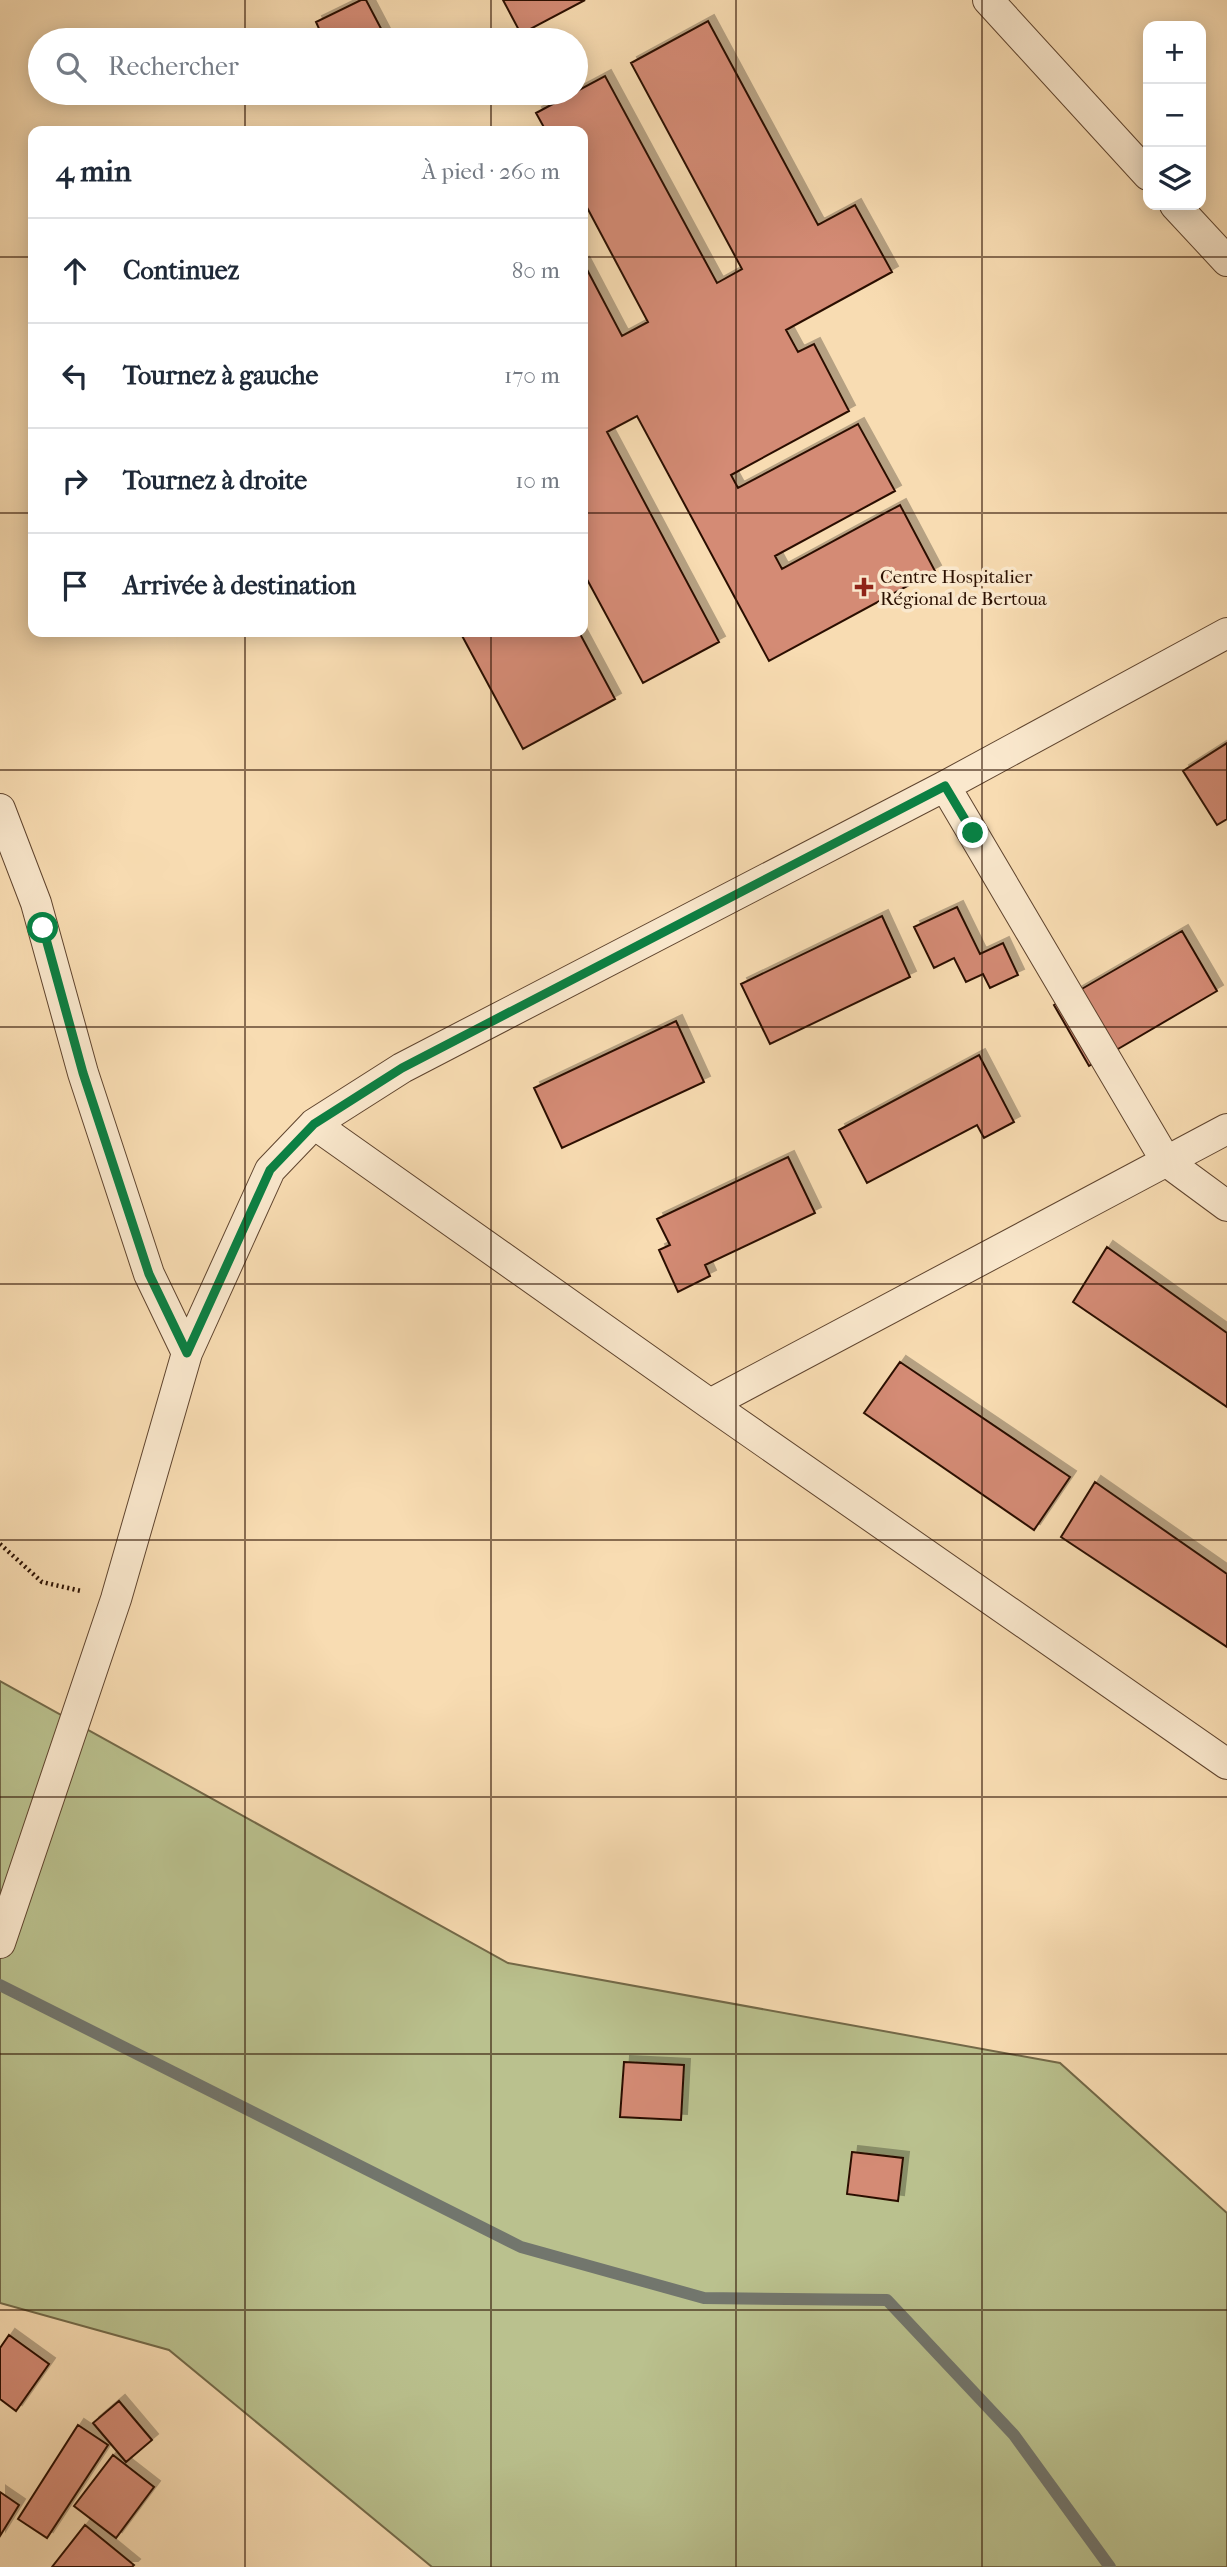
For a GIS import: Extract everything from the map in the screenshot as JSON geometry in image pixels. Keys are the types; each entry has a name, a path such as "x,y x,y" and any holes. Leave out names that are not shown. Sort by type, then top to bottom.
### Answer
{"street":[{"path":"988,0 1143,170"},
{"path":"1180,210 1227,261"},
{"path":"0,1943 116,1599 187,1353 270,1170 314,1124 402,1068 945,786 1227,633"},
{"path":"945,786 1166,1161 1227,1206"},
{"path":"0,809 36,903 83,1073 149,1274 187,1353"},
{"path":"314,1124 1227,1764"},
{"path":"710,1404 1227,1129"}],"path":[{"path":"0,1544 42,1582 116,1599"}],"green space":[{"path":"0,1681 508,1963 1060,2063 1227,2213 1227,2567 432,2567 169,2350 0,2303"}],"building":[{"path":"366,0 381,28 319,28 316,22"},
{"path":"503,0 585,0 532,28 518,28"},
{"path":"708,21 818,225 855,205 892,272 786,330 798,352 814,344 849,411 731,475 738,488 858,424 895,491 775,556 782,569 900,505 935,571 769,661 637,416 607,432 719,642 643,683 588,581 588,271 622,336 648,322 588,209 588,126 543,126 536,113 551,105 588,105 588,85 605,76 717,283 742,269 631,63"},
{"path":"463,637 582,637 615,699 523,749"},
{"path":"1227,743 1227,819 1217,825 1183,771"},
{"path":"957,907 980,954 1003,943 1018,975 990,988 983,974 966,982 954,958 934,968 914,927"},
{"path":"882,916 910,977 770,1044 741,984"},
{"path":"1182,931 1217,991 1089,1066 1054,1005"},
{"path":"676,1021 704,1082 562,1148 534,1088"},
{"path":"979,1055 1014,1122 984,1138 977,1125 867,1183 839,1130"},
{"path":"788,1157 815,1213 705,1265 710,1276 678,1292 659,1250 670,1245 657,1219"},
{"path":"1107,1247 1227,1333 1227,1407 1073,1302"},
{"path":"900,1362 1070,1477 1034,1530 864,1413"},
{"path":"1095,1482 1227,1574 1227,1647 1061,1537"},
{"path":"624,2062 684,2065 681,2120 620,2117"},
{"path":"852,2152 903,2158 898,2201 847,2194"},
{"path":"9,2335 49,2364 16,2411 0,2399 0,2348"},
{"path":"119,2401 152,2440 126,2462 93,2423"},
{"path":"78,2425 108,2445 47,2538 18,2519"},
{"path":"113,2455 154,2487 116,2538 74,2506"},
{"path":"0,2492 19,2505 0,2536"},
{"path":"85,2525 134,2565 52,2567"}],"waterway":[{"path":"0,1985 521,2247 704,2298 887,2300 1014,2435 1110,2567"}],"place":[{"name":"Centre Hospitalier Régional de Bertoua","path":"864,587"}],"route":[{"path":"43,928 83,1073 149,1274 187,1353 270,1170 314,1124 402,1068 945,786 973,833"}]}
